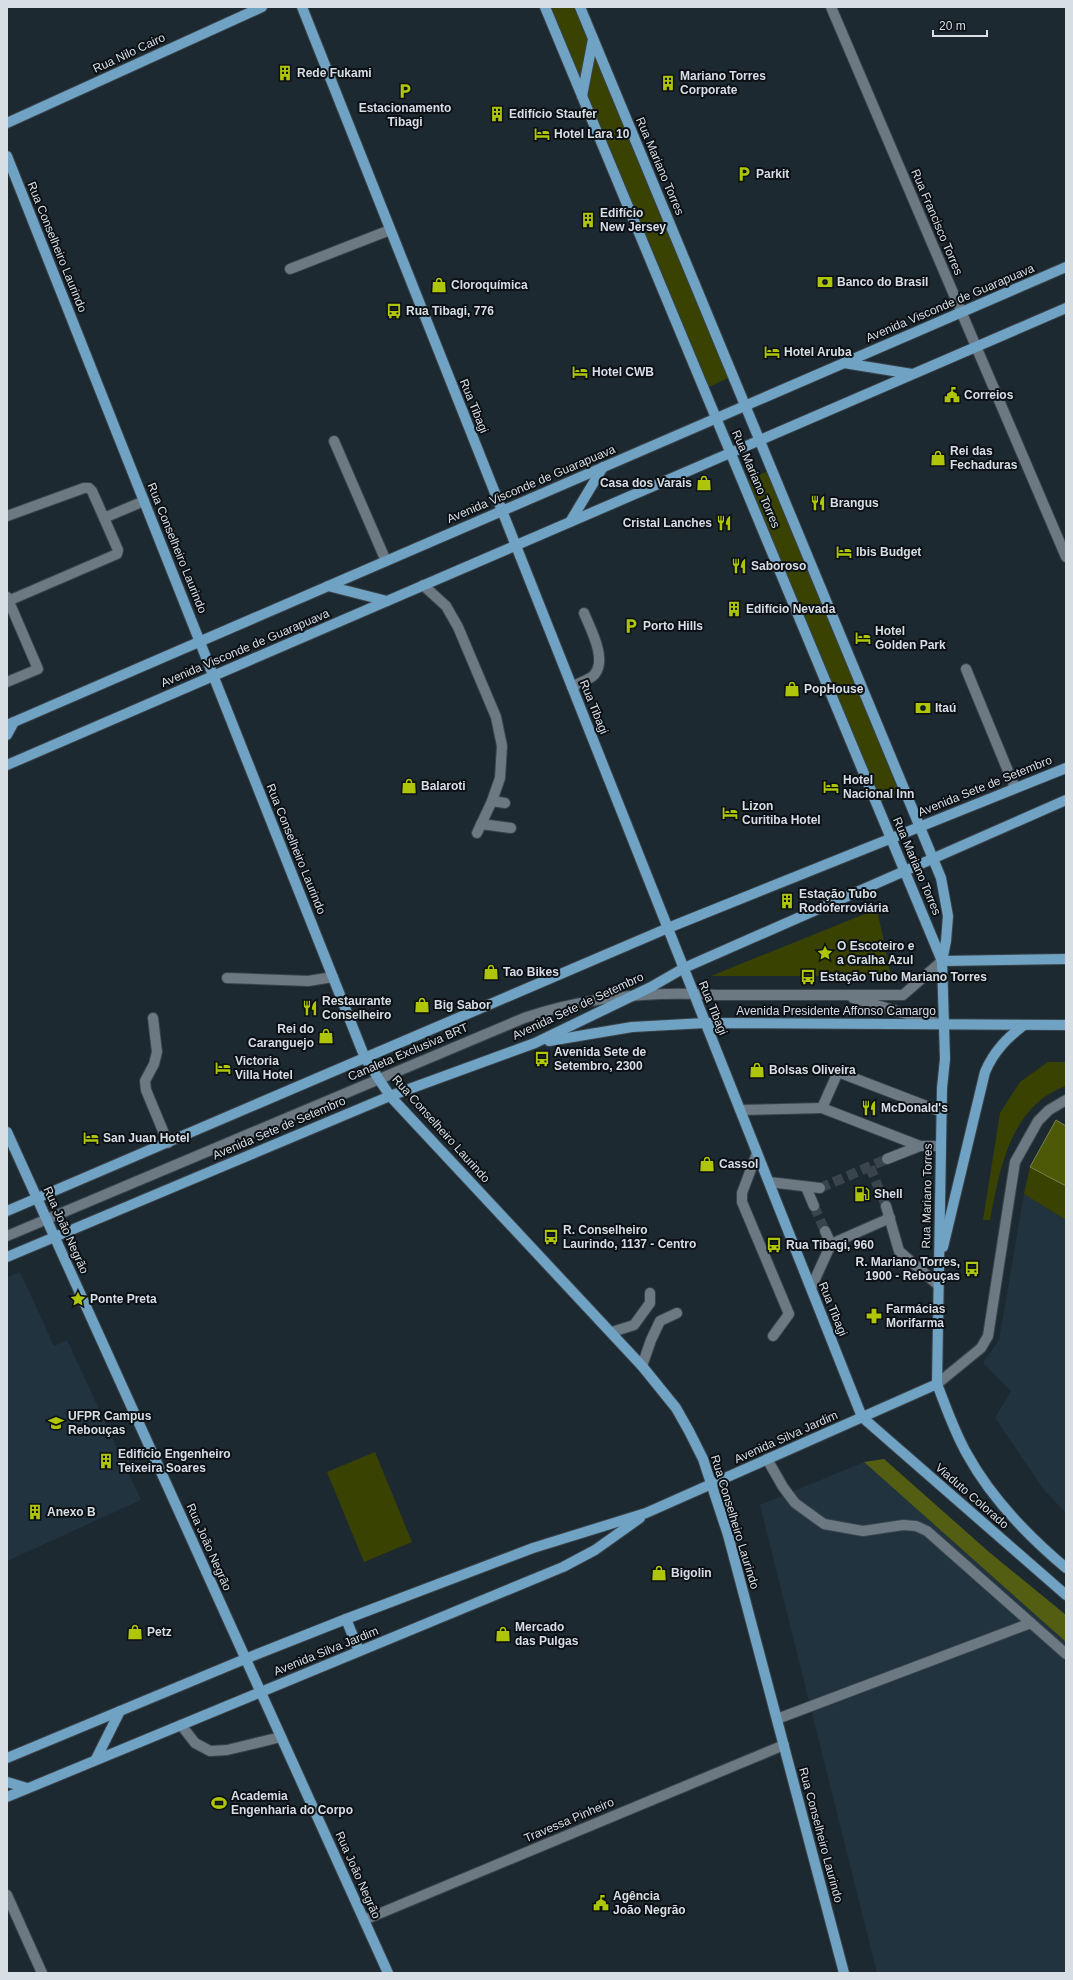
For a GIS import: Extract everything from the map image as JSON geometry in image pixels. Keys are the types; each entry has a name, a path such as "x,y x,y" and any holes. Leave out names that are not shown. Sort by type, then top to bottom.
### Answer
{"main road":[{"name":"Rua Nilo Cairo","path":"7,123 262,7"},
{"name":"Rua Tibagi","path":"302,7 862,1417"},
{"name":"Rua Mariano Torres","path":"545,7 942,961"},
{"name":"Rua Mariano Torres","path":"580,7 934,858 944,890 948,916 946,942 942,961 945,1059 941,1146 936,1384"},
{"path":"582,96 593,39"},
{"name":"Rua Conselheiro Laurindo","path":"7,156 365,1058 390,1096 612,1332 642,1366 676,1408 703,1459 730,1542 844,1973"},
{"name":"Avenida Visconde de Guarapuava","path":"11,723 1066,267"},
{"name":"Avenida Visconde de Guarapuava","path":"7,765 976,347 1064,307"},
{"path":"844,363 912,374"},
{"path":"570,522 602,468"},
{"path":"328,586 387,601"},
{"path":"7,735 11,723"},
{"name":"Avenida Sete de Setembro","path":"7,1210 168,1143 668,928 1066,768"},
{"name":"Avenida Sete de Setembro","path":"7,1257 390,1096 535,1043 684,968 1066,800"},
{"path":"942,961 1066,959"},
{"name":"Avenida Presidente Affonso Camargo","path":"535,1043 632,1026 705,1023 1066,1025"},
{"path":"939,1268 985,1072 991,1058 998,1049 1008,1037 1024,1025"},
{"name":"Rua João Negrão","path":"7,1132 388,1973"},
{"name":"Avenida Silva Jardim","path":"7,1758 245,1659 346,1619 533,1548 646,1513 936,1384"},
{"name":"Viaduto Colorado","path":"936,1384 953,1427 977,1470 1021,1525 1066,1568"},
{"name":"Viaduto Colorado","path":"862,1417 1066,1595"},
{"name":"Avenida Silva Jardim","path":"7,1797 563,1567 595,1550 646,1513"},
{"path":"346,1619 359,1651"},
{"path":"96,1760 120,1711"},
{"path":"7,1782 27,1788"}],"street":[{"name":"Rua Francisco Torres","path":"831,7 1066,557"},
{"path":"290,269 390,230"},
{"path":"334,441 386,561"},
{"path":"7,516 84,488 89,488 118,550 117,554 8,599 38,668 7,682"},
{"path":"104,518 144,501"},
{"path":"423,585 446,606 458,627 496,717 502,746 500,778 492,801 479,829 511,828"},
{"path":"572,687 594,675 600,666 598,646 584,613"},
{"path":"966,668 1015,788"},
{"path":"492,801 505,803"},
{"name":"Canaleta Exclusiva BRT","path":"7,1236 379,1078 542,1012 573,1004 631,996 694,994 904,995 942,961"},
{"path":"227,978 308,981 333,977"},
{"name":"Canaleta Exclusiva BRT","path":"841,995 944,1025"},
{"path":"153,1018 157,1052 154,1064 145,1081 146,1090 168,1143"},
{"path":"822,1108 838,1072 942,1112"},
{"path":"936,1384 982,1348 988,1336 1015,1162 1038,1121 1050,1110 1066,1100"},
{"path":"740,1110 822,1108 920,1146 941,1146"},
{"path":"887,1159 920,1146"},
{"path":"757,1153 742,1193 742,1202 789,1314 773,1336"},
{"path":"769,1182 820,1188"},
{"path":"806,1187 814,1206"},
{"path":"886,1206 899,1251 938,1286"},
{"path":"811,1288 831,1244 890,1218"},
{"path":"825,1231 831,1244"},
{"path":"612,1332 634,1325 650,1303 650,1293"},
{"path":"642,1366 651,1340 660,1321 677,1313"},
{"path":"768,1459 783,1487 795,1503 824,1524 863,1531 903,1525 916,1526 927,1531 1066,1654"},
{"path":"778,1719 1031,1623"},
{"path":"181,1725 195,1743 210,1751 226,1750 281,1737"},
{"name":"Travessa Pinheiro","path":"364,1920 784,1745"},
{"path":"7,1895 42,1973"}],"shaded area":[{"path":"548,7 579,7 589,34 580,83"},
{"path":"595,44 730,377 705,389 585,96"},
{"path":"770,470 904,792 880,802 747,481"},
{"path":"877,909 891,976 711,976"},
{"path":"1048,1062 1066,1062 1066,1086 1047,1095 1032,1108 1020,1124 1011,1141 1004,1160 998,1180 990,1220 983,1220 1000,1113 1020,1082"},
{"path":"1056,1120 1066,1126 1066,1186 1030,1167"},
{"path":"1030,1167 1066,1186 1066,1220 1024,1194"},
{"path":"1024,1194 1066,1220 1066,1513 1044,1490 995,1418 1011,1391 983,1363 999,1340"},
{"name":"UFPR Campus Rebouças","path":"20,1272 54,1346 67,1340 141,1500 7,1561 7,1277"},
{"path":"375,1452 412,1542 364,1562 327,1472"},
{"path":"884,1459 989,1552 1066,1615 1066,1642 864,1462"},
{"path":"864,1462 1066,1642 1066,1973 877,1973 760,1505"}],"tunnel":[{"path":"820,1188 887,1159"},
{"path":"870,1167 886,1206"},
{"path":"814,1206 825,1231"}],"place":[{"name":"Rede Fukami","path":"285,73"},
{"name":"Mariano Torres Corporate","path":"668,83"},
{"name":"Estacionamento Tibagi","path":"405,91"},
{"name":"Edifício Staufer","path":"497,114"},
{"name":"Hotel Lara 10","path":"542,134"},
{"name":"Parkit","path":"744,174"},
{"name":"Edifício New Jersey","path":"588,220"},
{"name":"Banco do Brasil","path":"825,282"},
{"name":"Cloroquímica","path":"439,285"},
{"name":"Rua Tibagi, 776","path":"394,311"},
{"name":"Hotel Aruba","path":"772,352"},
{"name":"Hotel CWB","path":"580,372"},
{"name":"Correios","path":"952,395"},
{"name":"Rei das Fechaduras","path":"938,458"},
{"name":"Casa dos Varais","path":"704,483"},
{"name":"Brangus","path":"818,503"},
{"name":"Cristal Lanches","path":"724,523"},
{"name":"Ibis Budget","path":"844,552"},
{"name":"Saboroso","path":"739,566"},
{"name":"Edifício Nevada","path":"734,609"},
{"name":"Porto Hills","path":"631,626"},
{"name":"Hotel Golden Park","path":"863,638"},
{"name":"PopHouse","path":"792,689"},
{"name":"Itaú","path":"923,708"},
{"name":"Balaroti","path":"409,786"},
{"name":"Hotel Nacional Inn","path":"831,787"},
{"name":"Lizon Curitiba Hotel","path":"730,813"},
{"name":"Estação Tubo Rodoferroviária","path":"787,901"},
{"name":"O Escoteiro e a Gralha Azul","path":"825,953"},
{"name":"Tao Bikes","path":"491,972"},
{"name":"Estação Tubo Mariano Torres","path":"808,977"},
{"name":"Big Sabor","path":"422,1005"},
{"name":"Restaurante Conselheiro","path":"310,1008"},
{"name":"Rei do Caranguejo","path":"326,1036"},
{"name":"Avenida Sete de Setembro, 2300","path":"542,1059"},
{"name":"Victoria Villa Hotel","path":"223,1068"},
{"name":"Bolsas Oliveira","path":"757,1070"},
{"name":"McDonald's","path":"869,1108"},
{"name":"San Juan Hotel","path":"91,1138"},
{"name":"Cassol","path":"707,1164"},
{"name":"Shell","path":"862,1194"},
{"name":"R. Conselheiro Laurindo, 1137 - Centro","path":"551,1237"},
{"name":"Rua Tibagi, 960","path":"774,1245"},
{"name":"R. Mariano Torres, 1900 - Rebouças","path":"972,1269"},
{"name":"Ponte Preta","path":"78,1299"},
{"name":"Farmácias Morifarma","path":"874,1316"},
{"name":"UFPR Campus Rebouças","path":"56,1423"},
{"name":"Edifício Engenheiro Teixeira Soares","path":"106,1461"},
{"name":"Anexo B","path":"35,1512"},
{"name":"Bigolin","path":"659,1573"},
{"name":"Petz","path":"135,1632"},
{"name":"Mercado das Pulgas","path":"503,1634"},
{"name":"Academia Engenharia do Corpo","path":"219,1803"},
{"name":"Agência João Negrão","path":"601,1903"}]}
